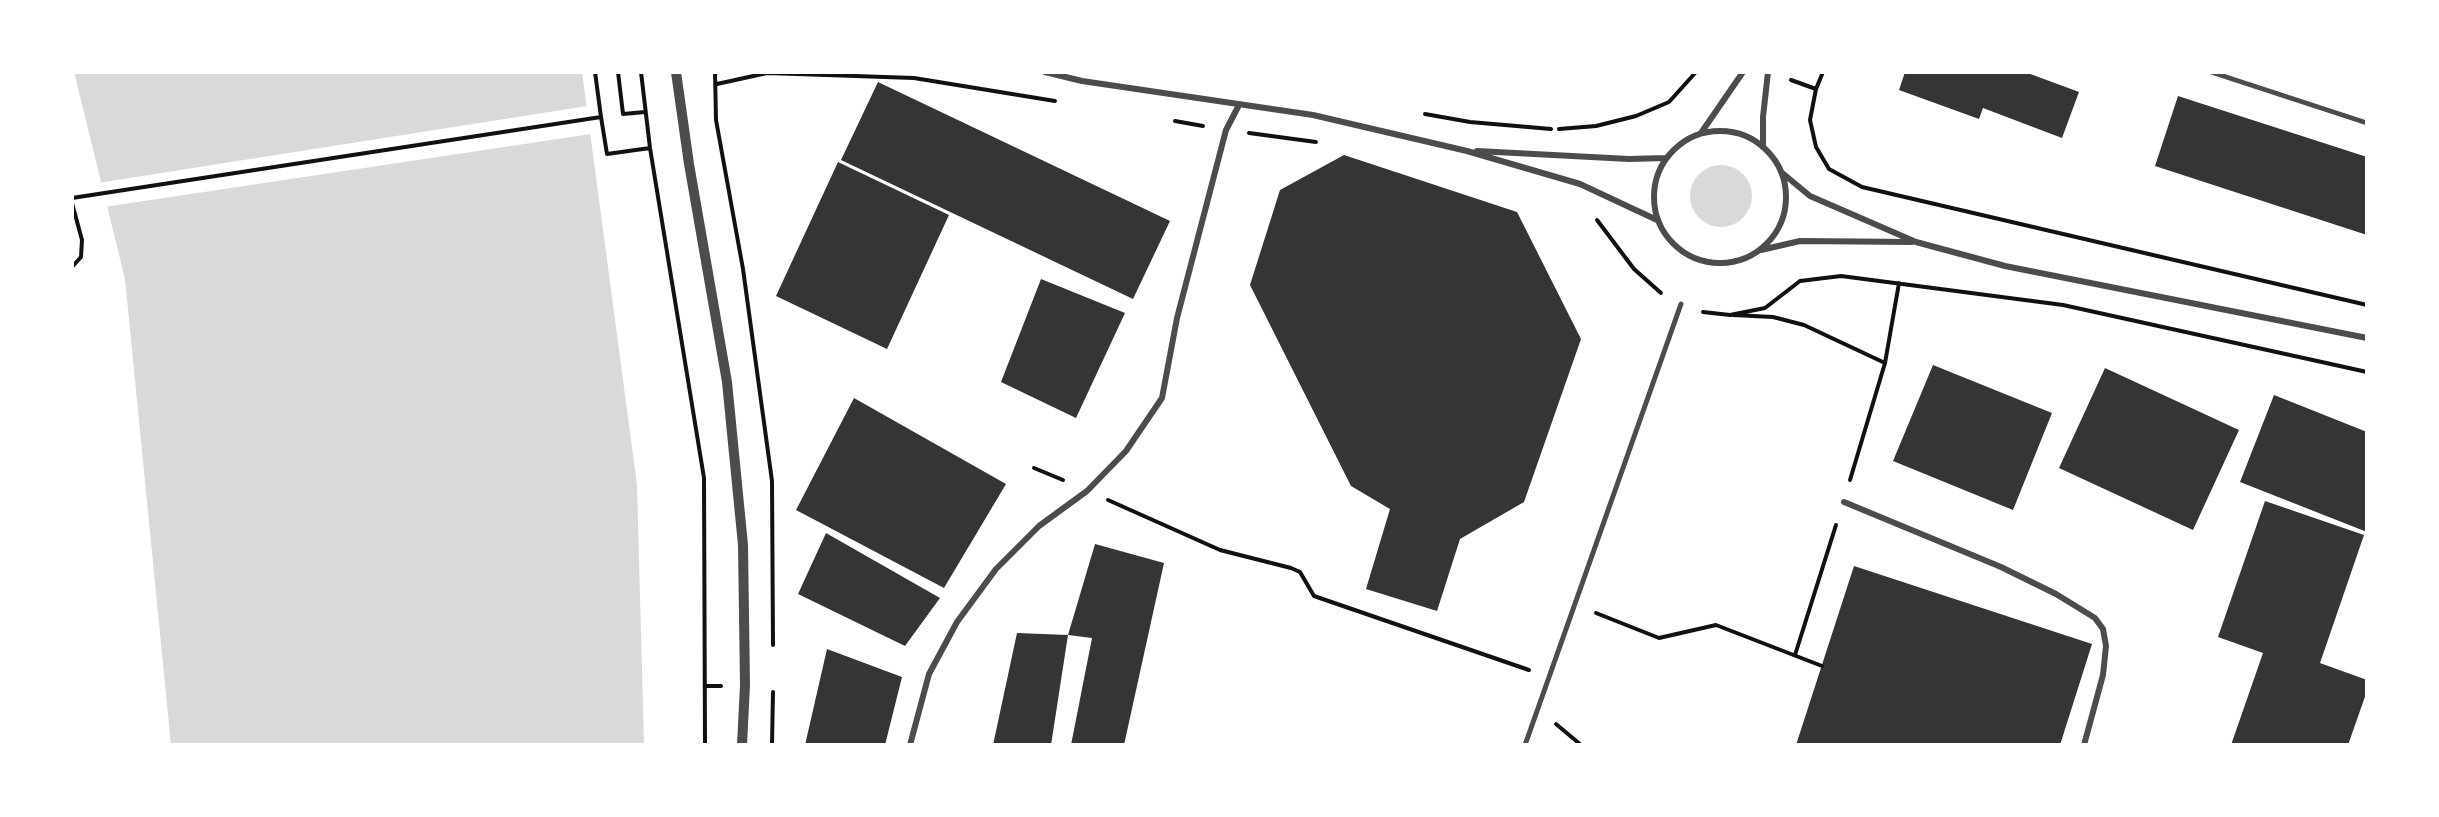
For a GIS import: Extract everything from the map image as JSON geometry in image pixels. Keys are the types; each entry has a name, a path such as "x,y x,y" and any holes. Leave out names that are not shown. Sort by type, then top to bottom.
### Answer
{"street":[{"path":"676,72 689,164 727,382 739,498 743,545 745,685 742,745"},
{"path":"1047,72 1082,81 1312,115 1467,151 1580,184 1657,220"},
{"path":"1082,81 1085,72"},
{"path":"1701,134 1743,72"},
{"path":"1763,147 1763,117 1768,72"},
{"path":"910,745 929,674 957,622 996,569 1039,526 1087,490 1126,451 1162,398 1177,318 1226,130 1239,105"},
{"path":"1916,242 1800,241 1761,250 1732,262 1702,261 1675,246 1657,220 1654,188 1666,158 1685,140 1717,131 1734,132 1750,138 1763,147 1781,172 1810,196 1916,242 2004,266 2367,338"},
{"path":"1467,151 1588,155 1629,159 1666,158"},
{"path":"1761,250 1776,234 1784,214 1786,193 1781,172"},
{"path":"1525,745 1681,304"},
{"path":"1844,502 2001,567 2056,594 2095,618 2103,629 2106,646 2103,675 2084,745"}],"lane":[{"path":"2211,72 2367,123"}],"path":[{"path":"595,72 607,154 650,148"},
{"path":"618,72 623,114 645,112"},
{"path":"640,72 650,148 704,478 705,745"},
{"path":"1423,114 1470,122 1558,129 1596,126 1636,116 1670,102 1696,72"},
{"path":"1823,72 1816,89 1810,120 1816,147 1829,169 1862,187 2367,305"},
{"path":"717,84 767,73 914,78 1064,103"},
{"path":"72,198 602,117"},
{"path":"1168,120 1226,130 1325,142"},
{"path":"72,203 82,240 81,257 72,267"},
{"path":"1595,217 1634,269 1661,292 1681,304 1701,311 1773,317 1804,325 1885,363"},
{"path":"1730,315 1765,308 1800,281 1841,276 2063,305 2367,372"},
{"path":"1795,656 1885,363 1899,283"},
{"path":"1034,468 1220,550 1300,572 1314,596 1487,658 1550,676"},
{"path":"1574,604 1659,638 1716,625 1822,666"},
{"path":"1538,708 1581,745"}],"shaded area":[{"path":"74,72 582,72 637,485 644,745 171,745 125,279"},
{"path":"1721,165 1733,167 1743,174 1750,184 1752,196 1750,208 1743,218 1733,225 1721,227 1709,225 1699,218 1692,208 1690,196 1692,184 1699,174 1709,167"}],"pier":[{"path":"587,106 591,134 104,207 98,183"}],"building":[{"path":"1905,72 2025,72 2079,92 2062,138 1983,108 1979,119 1899,90"},
{"path":"878,82 1170,221 1133,299 841,160"},
{"path":"2178,96 2367,157 2367,235 2155,166"},
{"path":"1344,155 1517,212 1581,339 1524,502 1460,539 1437,611 1366,589 1390,509 1351,486 1250,285 1280,190"},
{"path":"838,162 949,215 887,349 776,296"},
{"path":"1041,279 1125,313 1076,418 1001,382"},
{"path":"1933,365 2052,413 2013,510 1893,461"},
{"path":"2105,368 2239,430 2193,530 2059,468"},
{"path":"2274,395 2367,432 2367,532 2240,482"},
{"path":"854,398 1006,484 944,588 796,510"},
{"path":"2265,501 2364,535 2320,663 2367,680 2367,691 2348,745 2231,745 2263,653 2218,637"},
{"path":"826,533 940,598 905,646 798,594"},
{"path":"1095,544 1164,563 1124,745 1071,745 1092,638 1068,635"},
{"path":"1854,566 2092,644 2060,745 1796,745"},
{"path":"1017,633 1068,635 1051,745 993,745"},
{"path":"827,649 902,677 885,745 805,745"}]}
